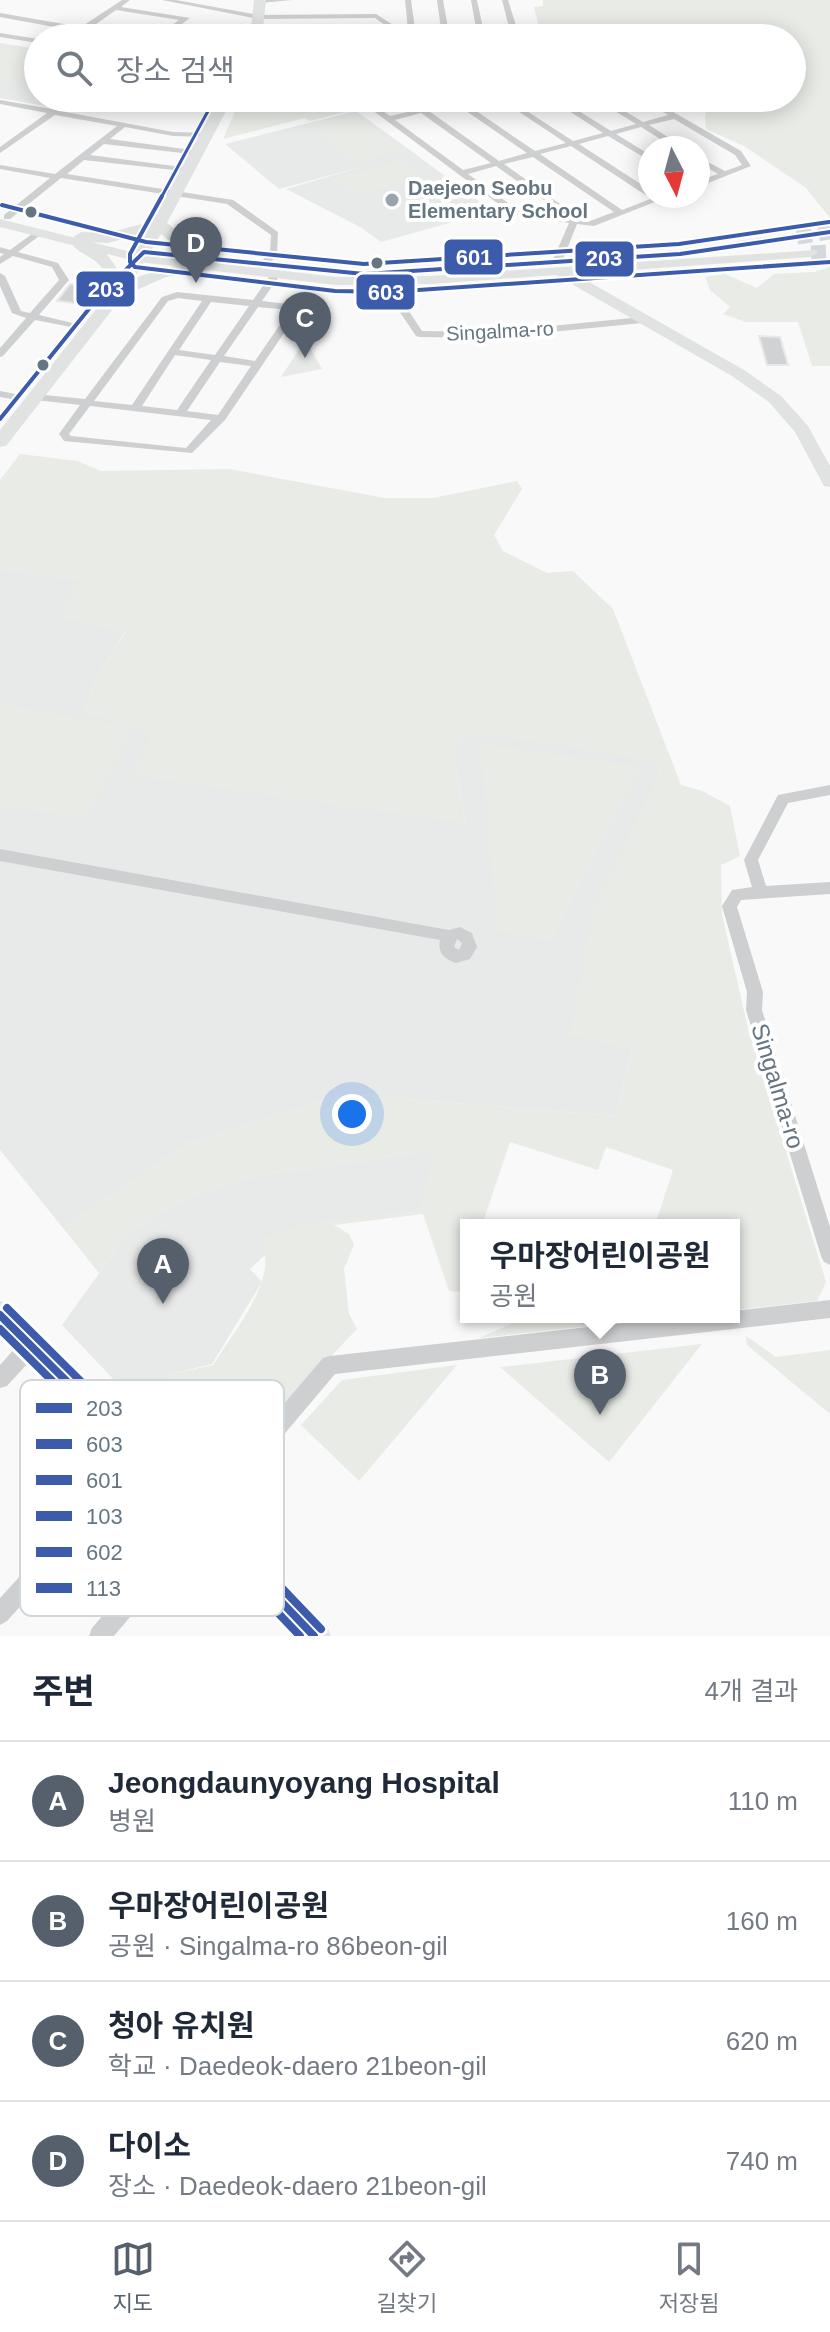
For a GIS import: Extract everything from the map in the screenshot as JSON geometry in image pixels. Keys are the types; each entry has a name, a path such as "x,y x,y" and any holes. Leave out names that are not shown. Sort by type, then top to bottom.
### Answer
{"main road":[{"path":"258,24 260,0"},
{"path":"0,442 18,396 142,255 219,112"},
{"path":"81,241 108,238 159,224"},
{"path":"159,224 204,264"},
{"path":"81,241 110,265 113,274 108,294"},
{"path":"0,419 76,325 108,294 158,273 204,264"}],"street":[{"path":"92,24 127,0"},
{"path":"165,0 259,17 376,16 388,24"},
{"path":"179,24 210,0"},
{"path":"260,0 289,0"},
{"path":"374,0 376,16"},
{"path":"408,0 410,24"},
{"path":"440,0 444,24"},
{"path":"474,0 479,24"},
{"path":"505,0 512,24"},
{"path":"115,8 186,19"},
{"path":"0,15 50,24"},
{"path":"0,34 22,19"},
{"path":"0,34 24,38"},
{"path":"0,102 24,106"},
{"path":"0,151 54,112"},
{"path":"60,112 173,134 208,135"},
{"path":"379,112 515,212 591,224 638,205"},
{"path":"389,119 415,112"},
{"path":"425,112 578,222"},
{"path":"473,112 621,213"},
{"path":"524,112 638,184"},
{"path":"575,112 638,151"},
{"path":"621,112 661,136"},
{"path":"668,112 738,153 747,166 710,179"},
{"path":"462,173 675,116"},
{"path":"2,218 124,124"},
{"path":"103,141 199,153"},
{"path":"83,157 189,170"},
{"path":"710,166 724,174"},
{"path":"0,167 230,202 275,234 274,253 258,302 180,413"},
{"path":"2,218 39,233 142,255 269,270 364,274 630,267 811,253"},
{"path":"2,218 81,241"},
{"path":"559,267 578,222"},
{"path":"0,261 39,233"},
{"path":"269,270 336,281 389,282 680,254 797,237"},
{"path":"0,250 55,265 64,280 0,354"},
{"path":"559,267 598,294 738,373 775,399 802,430 830,482"},
{"path":"598,294 595,287 599,278 630,267"},
{"path":"0,276 17,313 76,325"},
{"name":"Singalma-ro","path":"389,282 390,290 419,334 491,335 642,320"},
{"path":"177,295 258,302 296,308 221,418 208,426 195,448 188,451 68,439 64,434 165,299 177,295"},
{"path":"135,408 208,299"},
{"path":"172,352 258,364"},
{"path":"18,396 221,418"},
{"path":"761,893 751,860 783,799 830,790"},
{"path":"0,855 450,936"},
{"name":"Singalma-ro","path":"830,888 737,894 729,906 755,992 754,1010 830,1256"},
{"path":"740,1319 830,1309"},
{"path":"0,1315 66,1380"},
{"path":"284,1420 330,1365 705,1323"},
{"path":"0,1379 31,1345"},
{"path":"0,1614 20,1592"},
{"path":"284,1605 314,1636"},
{"path":"100,1636 117,1616"}],"shaded area":[{"path":"543,0 830,0 830,218 806,188 744,146 706,129 707,112 806,112 806,24 538,24 534,7 543,6"},
{"path":"0,43 24,47 24,102 0,98"},
{"path":"0,46 24,50 24,82 0,78"},
{"path":"235,112 345,112 310,121 305,118 223,139"},
{"path":"357,112 492,211 381,242 362,228 286,189 365,166 279,189 225,144"},
{"path":"353,114 401,149 356,163 306,125"},
{"path":"402,160 425,178 356,196 334,178"},
{"path":"830,267 830,366 812,366 798,322 746,322 723,314 730,307 710,290 705,277 725,274 757,288 774,274 814,272"},
{"path":"302,345 309,346 322,369 281,377"},
{"path":"20,454 77,461 101,471 229,469 385,498 433,498 517,481 522,489 494,535 503,551 547,573 573,571 613,609 681,785 702,791 730,806 740,856 721,865 722,915 747,1024 826,1282 817,1301 740,1309 740,1219 657,1219 673,1170 606,1147 598,1170 510,1142 484,1219 460,1219 460,1292 449,1291 423,1214 334,1225 349,1234 354,1245 344,1269 349,1314 357,1329 284,1406 284,1380 167,1380 168,1375 213,1365 260,1287 265,1254 260,1240 317,1222 418,1212 435,1150 248,1177 195,1195 150,1219 123,1240 99,1273 63,1228 186,1144 345,1094 616,1116 632,1048 569,1036 594,906 659,774 657,762 501,735 469,734 456,745 454,759 466,824 133,776 149,737 137,725 83,712 98,677 125,632 57,618 78,579 0,569 0,480"},
{"path":"0,569 79,579 125,631 98,677 83,712 137,725 150,737 134,775 466,823 454,759 456,745 469,734 501,735 657,761 659,774 569,1035 632,1048 616,1116 345,1094 186,1144 63,1228 0,1150"},
{"path":"0,704 133,727 87,818 0,807"},
{"path":"480,743 641,767 552,941 497,932"},
{"path":"435,1150 419,1212 348,1218 261,1240 268,1252 250,1269 262,1282 212,1364 168,1375 167,1380 114,1380 62,1325 123,1240 150,1219 195,1195 248,1177"},
{"path":"513,1323 618,1323 479,1338"},
{"path":"746,1336 776,1357 830,1350 830,1414 747,1345"},
{"path":"702,1344 609,1462 500,1367 501,1367"},
{"path":"457,1365 359,1481 301,1425 342,1380"}],"building":[{"path":"70,284 94,287 81,304 57,301"},
{"path":"759,336 780,337 788,365 767,365"}],"tunnel":[{"path":"797,237 830,232"},
{"path":"811,253 830,252"}],"transit line":[{"name":"603","path":"207,112 130,254 130,262 135,267 335,291 389,292 830,262"},
{"name":"601","path":"2,205 146,242 364,264 679,244 829,222"},
{"name":"203","path":"0,419 101,294 144,252 364,274 680,254 830,232"},
{"name":"113","path":"7,1308 80,1380"},
{"name":"103","path":"0,1315 65,1380"},
{"name":"602","path":"0,1329 51,1380"},
{"name":"113","path":"284,1590 321,1629"},
{"name":"103","path":"284,1605 314,1636"},
{"name":"602","path":"281,1616 300,1636"}],"place":[{"name":"Daejeon Seobu Elementary School","path":"392,200"},
{"name":"다이소","path":"196,283"},
{"name":"청아 유치원","path":"305,358"},
{"name":"Jeongdaunyoyang Hospital","path":"163,1304"},
{"name":"우마장어린이공원","path":"600,1415"}]}
